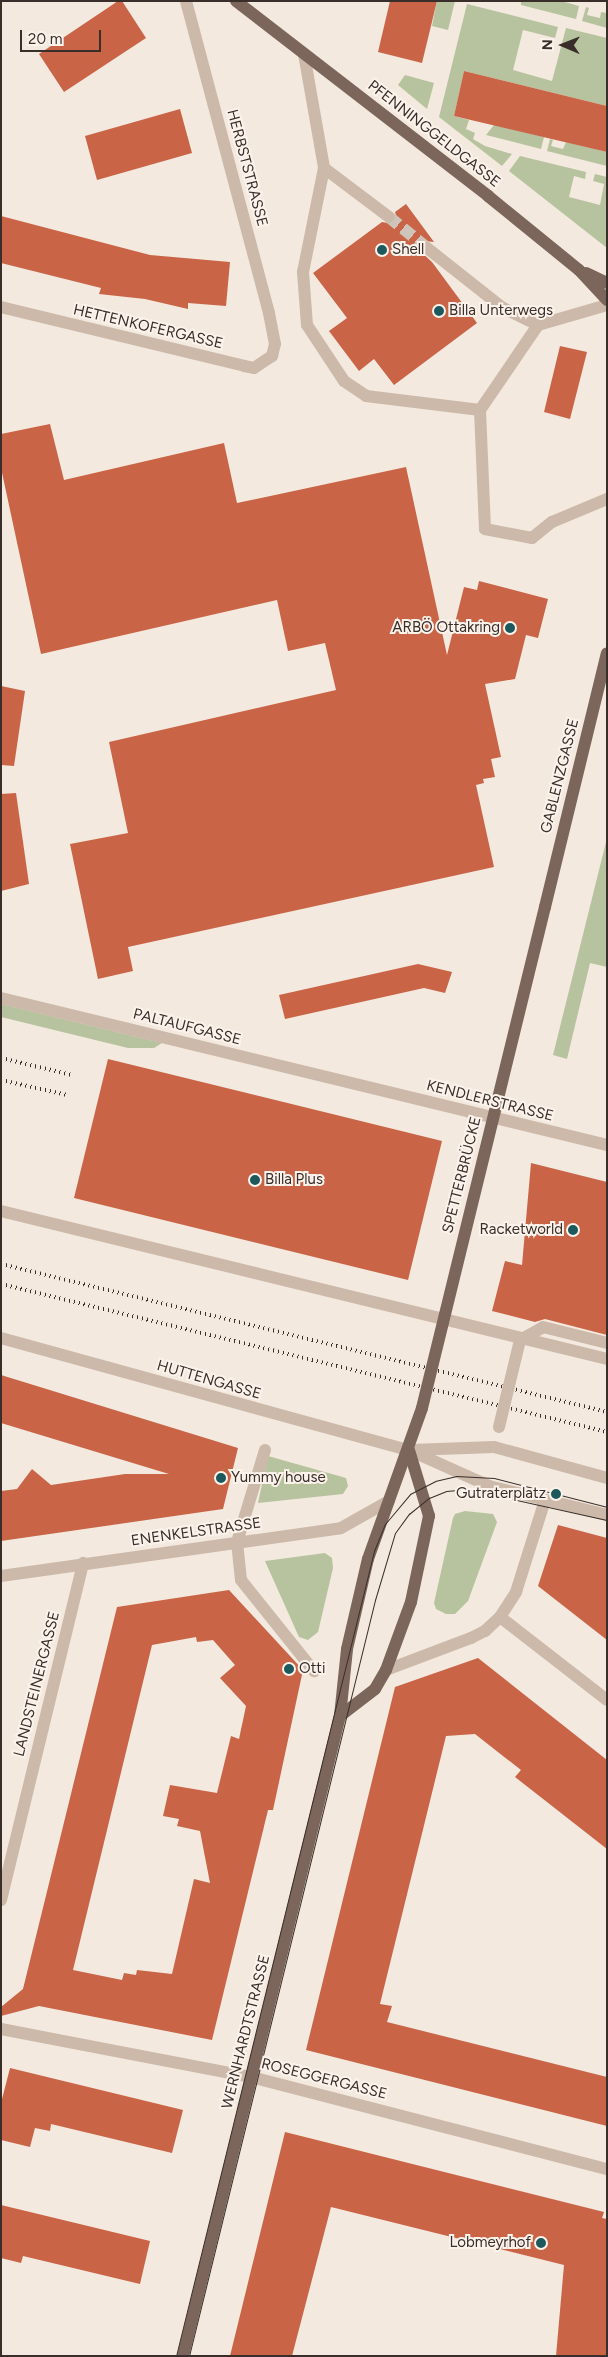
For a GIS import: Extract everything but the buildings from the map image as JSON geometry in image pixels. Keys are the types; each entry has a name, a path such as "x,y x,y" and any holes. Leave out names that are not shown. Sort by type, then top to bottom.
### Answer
{"main road":[{"name":"PFENNINGGELDGASSE","path":"236,1 579,270 607,300"},
{"path":"579,270 607,283"},
{"name":"GABLENZGASSE","path":"545,907 607,653"},
{"name":"SPETTERBRÜCKE","path":"409,1450 422,1408 545,907"},
{"path":"340,1716 375,1689 386,1670 411,1602 429,1516 409,1450"},
{"name":"WERNHARDTSTRASSE","path":"183,2356 340,1716 346,1649 359,1592 389,1501 409,1450"}],"street":[{"name":"HERBSTSTRASSE","path":"186,1 275,344"},
{"path":"304,54 324,168 303,272 306,325 344,381 366,396 480,410"},
{"path":"324,168 389,217"},
{"path":"427,248 502,308 538,326"},
{"path":"607,305 538,326 480,410 486,529 532,538 552,522 607,499"},
{"name":"HETTENKOFERGASSE","path":"1,307 173,352 254,368 272,356 275,344"},
{"name":"PALTAUFGASSE","path":"1,998 365,1087"},
{"name":"KENDLERSTRASSE","path":"365,1087 607,1145"},
{"path":"1,1211 607,1359"},
{"path":"494,1447 520,1340 543,1328 607,1343"},
{"name":"HUTTENGASSE","path":"1,1338 409,1450 489,1486 607,1515"},
{"name":"HUTTENGASSE","path":"409,1450 494,1447 607,1478"},
{"path":"265,1450 237,1542 240,1580 314,1671"},
{"path":"386,1670 471,1638 485,1631 500,1617 516,1592 545,1500"},
{"name":"ENENKELSTRASSE","path":"1,1576 341,1528 389,1501"},
{"name":"LANDSTEINERGASSE","path":"1,1900 83,1563"},
{"path":"500,1617 607,1700"},
{"name":"ROSEGGERGASSE","path":"1,2029 251,2077 607,2169"}],"green space":[{"path":"437,1 455,1 448,30 432,26"},
{"path":"521,1 561,1 579,6 576,19 521,5"},
{"path":"467,4 558,27 555,38 523,30 513,70 552,81 566,28 607,38 607,106 464,71 454,116 469,120 466,129 475,133 473,139 485,146 512,154 502,166 439,117"},
{"path":"586,7 589,8 587,15 600,18 601,12 607,13 607,28 582,21"},
{"path":"405,75 434,83 427,109 398,85"},
{"path":"494,125 544,137 541,149 486,135"},
{"path":"550,139 553,140 551,146 563,149 566,142 607,152 607,166 547,151"},
{"path":"520,156 586,172 585,179 574,176 569,197 600,205 604,184 593,181 595,174 607,177 607,248 509,171"},
{"path":"607,838 607,967 590,963 567,1059 553,1055"},
{"path":"1,1004 162,1043 154,1048 128,1048 1,1017"},
{"path":"268,1456 346,1478 348,1486 343,1494 258,1503"},
{"path":"465,1511 493,1514 497,1522 468,1601 455,1614 446,1614 436,1609 434,1603 453,1518 455,1514"},
{"path":"325,1553 332,1558 333,1568 318,1632 308,1640 299,1637 265,1561"}],"tunnel":[{"path":"389,217 427,248"}],"tram line":[{"path":"176,2356 374,1551 385,1524 410,1494 435,1481 456,1476 494,1478 607,1507"},
{"path":"189,2356 375,1600 395,1533 409,1514 429,1498 446,1491 467,1489 607,1520"}],"railway":[{"path":"1,1058 72,1075"},
{"path":"1,1080 67,1095"},
{"path":"1,1264 607,1412"},
{"path":"1,1284 607,1432"}],"place":[{"name":"Shell","path":"382,250"},
{"name":"Billa Unterwegs","path":"439,311"},
{"name":"ARBÖ Ottakring","path":"510,628"},
{"name":"Billa Plus","path":"255,1180"},
{"name":"Racketworld","path":"573,1230"},
{"name":"Yummy house","path":"221,1478"},
{"name":"Gutraterplatz","path":"556,1494"},
{"name":"Otti","path":"289,1669"},
{"name":"Lobmeyrhof","path":"541,2243"}]}
